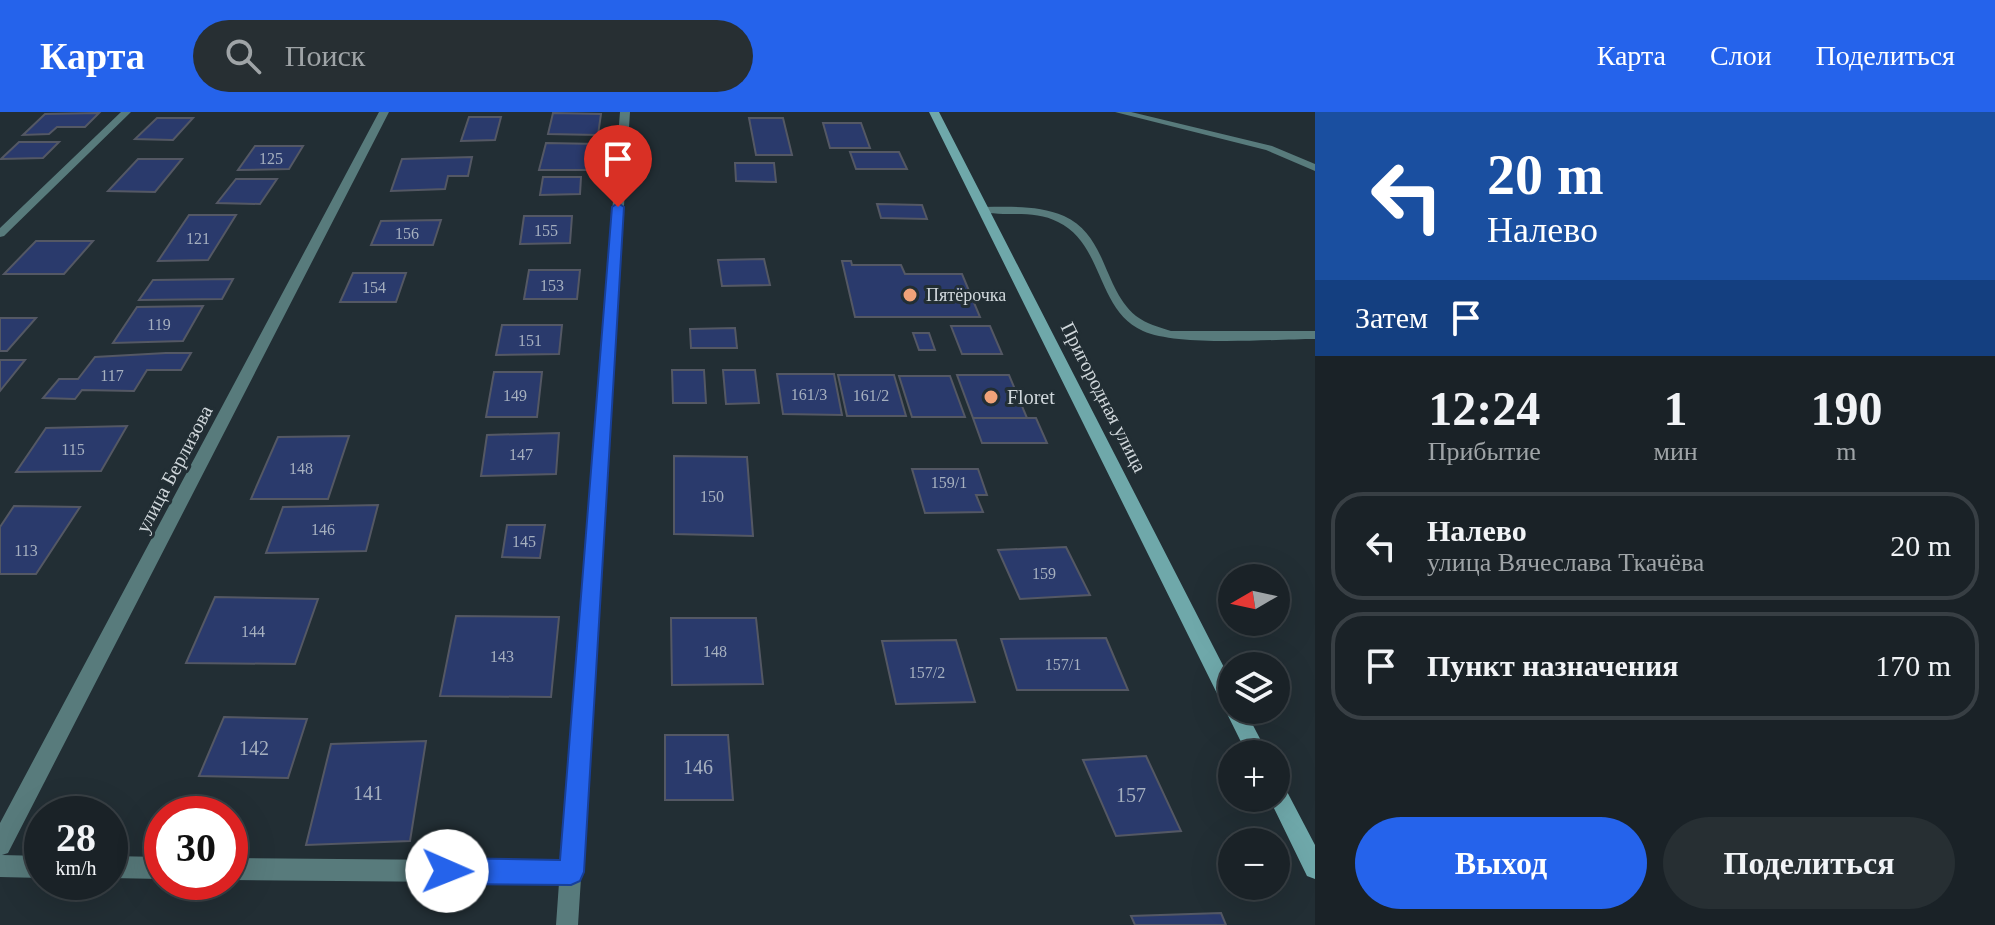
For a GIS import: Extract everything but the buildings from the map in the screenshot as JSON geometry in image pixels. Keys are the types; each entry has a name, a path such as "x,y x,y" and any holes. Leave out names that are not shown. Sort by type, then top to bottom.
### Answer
{"street":[{"path":"0,234 126,112"},
{"name":"улица Берлизова","path":"0,845 384,112"},
{"path":"567,925 625,112"},
{"name":"Пригородная улица","path":"934,112 1218,675"},
{"path":"1120,112 1269,148 1315,168"},
{"path":"983,210 1031,211 1071,224 1084,237 1127,317 1147,331 1170,335 1315,335"},
{"path":"1287,812 1315,868"},
{"path":"0,866 24,867"},
{"path":"248,869 571,872"}],"place":[{"name":"Пятёрочка","path":"910,295"},
{"name":"Floret","path":"991,397"}],"route":[{"path":"447,871 571,872 618,207"}]}
